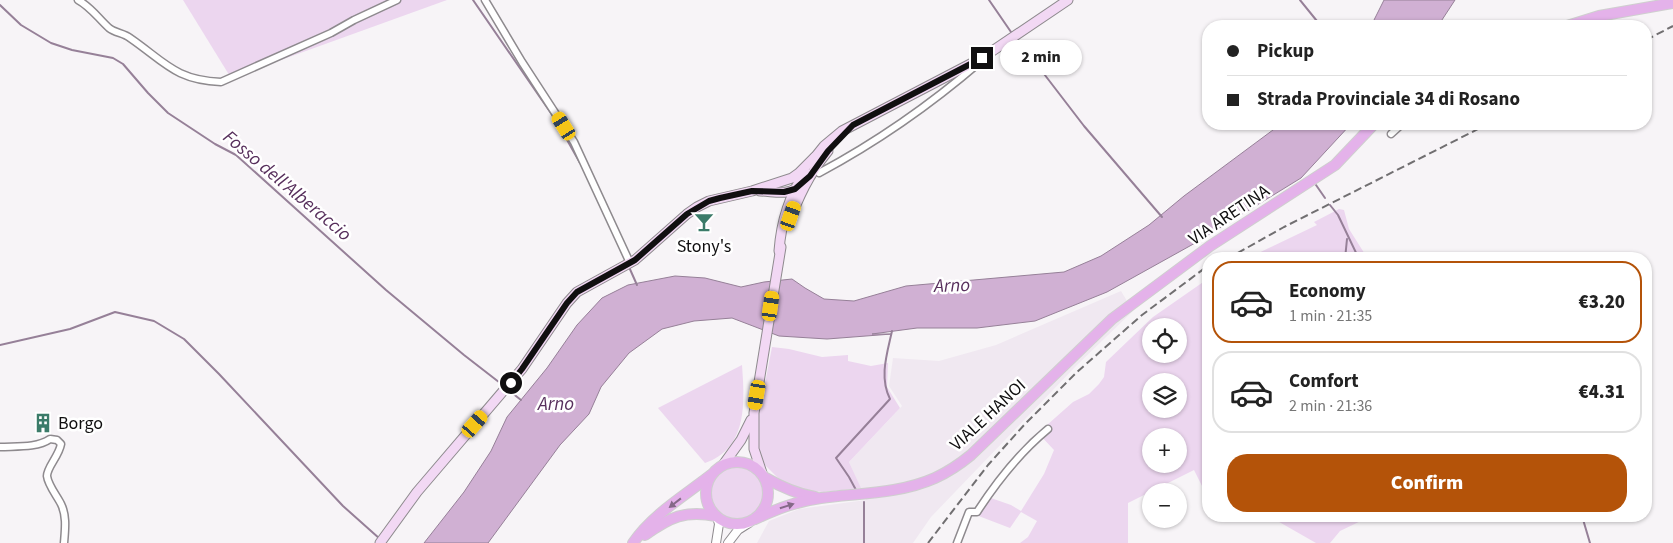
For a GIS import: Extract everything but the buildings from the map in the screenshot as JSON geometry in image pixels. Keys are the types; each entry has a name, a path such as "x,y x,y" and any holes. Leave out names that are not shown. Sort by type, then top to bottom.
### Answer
{"main road":[{"path":"777,188 799,174 835,136 982,58 1068,0"},
{"path":"1586,20 1673,3"},
{"path":"779,252 795,206 810,176 828,151 853,125"},
{"name":"VIA ARETINA","path":"1099,330 1112,318 1210,246 1335,165 1368,130"},
{"path":"782,226 795,189 815,157"},
{"path":"795,206 795,189 810,176"},
{"path":"380,543 417,492 522,369 567,303 577,292 630,263 698,207 709,201 752,191 777,188 788,183 795,189"},
{"path":"763,475 754,449 754,413 764,359 784,210 784,199 777,188"},
{"name":"VIALE HANOI","path":"633,543 653,529 683,514 701,513 732,524 752,521 794,503 821,498 886,492 912,486 934,478 971,456 1099,330"},
{"path":"633,543 639,534 655,519 723,465 741,440 754,413"},
{"name":"VIALE HANOI","path":"723,465 740,461 756,467 763,475 768,486 767,504 762,513 752,521"},
{"path":"713,473 708,481 706,500 716,517"},
{"name":"VIALE HANOI","path":"763,475 791,491 821,498"}],"street":[{"path":"78,0 92,9 112,30 128,36 161,63 183,75 204,81 221,82 331,33 397,0"},
{"path":"485,0 522,62 574,142 630,263"},
{"path":"819,173 853,154 909,118 996,49"},
{"path":"1391,134 1395,130"},
{"path":"957,543 969,512 977,512 1007,470 1028,446 1048,430"},
{"path":"0,447 44,443 50,439 57,440 61,444 57,457 48,469 47,477 62,506 65,519 64,543"},
{"path":"716,517 719,524 716,543"},
{"name":"VIALE HANOI","path":"728,543 738,530 752,521"}],"shaded area":[{"path":"183,0 447,0 231,78"},
{"path":"1339,209 1344,210 1349,229 1364,252 1261,252 1317,225 1314,222"},
{"path":"1202,283 1202,486 1194,470 1168,483 1142,483 1142,496 1128,503 1128,543 1020,543 1028,537 1037,521 1021,512 1010,528 976,515 988,497 1011,505 1021,511 1044,474 1054,450 1038,433 1073,402 1089,394 1104,377 1106,362 1142,328 1142,363 1187,363 1187,318 1152,318"},
{"path":"1121,291 1133,311 1076,366 931,517 913,543 757,543 769,521 799,509 866,500 849,462 902,406 889,386 893,358 939,361 996,345"},
{"path":"772,347 822,357 848,355 848,361 871,366 888,363 887,387 900,408 849,462 861,488 824,492 802,491 780,480 765,465 756,443 758,419"},
{"path":"742,365 743,402 740,427 728,448 717,457 705,463 658,408"},
{"path":"732,467 742,467 756,474 763,488 763,498 756,512 742,519 732,519 722,515 715,508 711,498 711,488 715,478 722,471"},
{"path":"1279,522 1359,522 1340,531 1330,543 1316,543"}],"water":[{"path":"1384,0 1455,0 1442,20 1374,20"},
{"name":"Arno","path":"1273,130 1345,130 1301,178 1197,242 1107,292 1035,321 977,328 917,328 872,334 892,334 827,339 779,336 732,318 694,321 662,329 629,353 601,387 589,414 560,445 488,543 424,543 464,492 491,451 507,417 547,368 577,325 602,298 628,285 675,276 705,278 741,287 792,279 824,299 854,301 906,286 1064,272 1101,256 1149,225 1184,196"}],"waterway":[{"path":"473,0 557,122 580,163"},
{"path":"989,0 1011,32"},
{"path":"1300,0 1316,20"},
{"name":"Fosso dell'Alberaccio","path":"0,5 21,25 51,43 72,50 113,58 123,64 168,113 215,144 236,155 386,290 504,386"},
{"path":"1018,40 1084,126 1162,217"},
{"path":"1316,185 1325,198"},
{"path":"1330,205 1338,215 1356,252"},
{"path":"1346,252 1347,239"},
{"path":"629,267 637,285"},
{"path":"0,345 70,329 115,312 154,321 184,339 343,506 380,539"},
{"path":"856,490 836,458 890,399 884,374 892,331"},
{"name":"Fosso dell'Alberaccio","path":"507,389 521,400"},
{"path":"864,502 864,543"},
{"path":"1584,522 1590,543"}],"railway":[{"path":"1652,37 1673,26"},
{"path":"1239,252 1284,227 1476,130"},
{"path":"928,543 988,465 1025,424 1077,372 1142,315 1202,270"}],"place":[{"name":"Stony's","path":"704,222"},
{"name":"Borgo","path":"43,423"}],"route":[{"path":"511,383 567,303 577,292 635,260 687,214 709,201 720,198 752,191 784,192 795,189 810,176 828,151 853,125 982,58"}]}
